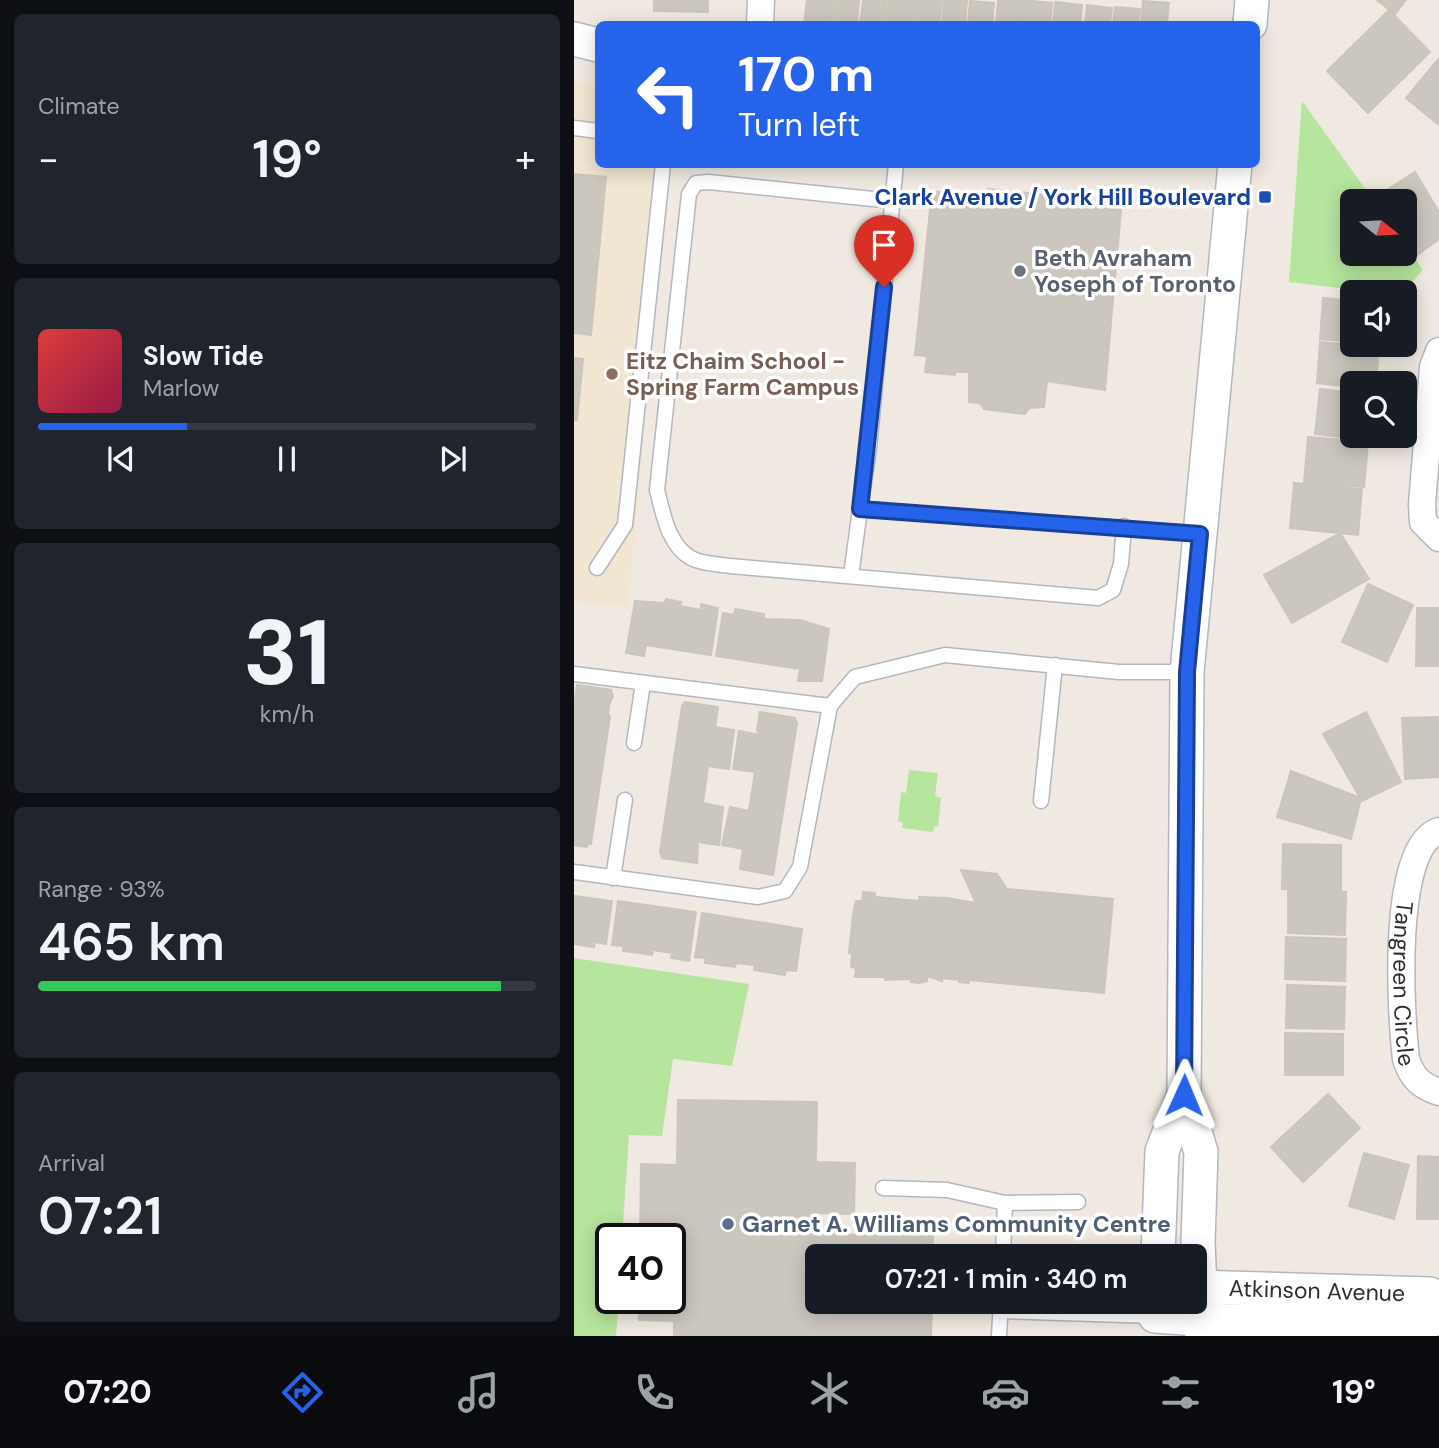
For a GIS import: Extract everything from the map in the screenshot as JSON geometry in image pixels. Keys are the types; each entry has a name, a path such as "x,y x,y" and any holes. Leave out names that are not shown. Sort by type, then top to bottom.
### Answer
{"street":[{"path":"760,21 761,0"},
{"path":"1250,21 1252,0"},
{"path":"574,39 595,44"},
{"path":"1198,1244 1201,1152 1184,1095 1187,672 1235,168"},
{"path":"1439,351 1433,367 1422,503 1423,522 1439,538"},
{"name":"Tangreen Circle","path":"1439,831 1430,834 1418,848 1401,928 1406,1059 1410,1071 1422,1086 1439,1092"},
{"path":"1158,1244 1162,1151 1184,1095"},
{"name":"Atkinson Avenue","path":"1207,1308 1430,1294 1439,1300"},
{"name":"Atkinson Avenue","path":"1207,1308 1432,1320 1439,1317"},
{"name":"Atkinson Avenue","path":"1155,1318 1173,1314"}],"lane":[{"path":"574,128 595,131"},
{"path":"597,568 625,525 663,168"},
{"path":"851,576 869,449 896,168"},
{"path":"892,201 709,182 696,183 689,194 657,490 664,522 676,543 692,558 730,566 1098,598 1113,590 1121,564 1124,526"},
{"path":"860,509 1124,526 1200,534"},
{"path":"574,872 758,897 785,891 800,867 830,706 855,677 946,655 1119,672 1187,672"},
{"path":"1041,801 1055,665"},
{"path":"574,674 830,706"},
{"path":"634,743 643,683"},
{"path":"613,878 625,800"},
{"path":"883,1188 947,1191 1005,1203 1078,1202"},
{"path":"1003,1244 1005,1203"},
{"path":"999,1336 1001,1314"},
{"path":"1099,1314 1155,1318"}],"shaded area":[{"name":"Eitz Chaim School - Spring Farm Campus","path":"574,80 595,86 595,168 669,168 628,607 574,601"}],"green space":[{"path":"1302,101 1365,189 1340,189 1340,266 1418,266 1418,263 1423,270 1414,280 1340,280 1340,288 1289,282"},
{"path":"909,770 938,773 935,796 941,798 938,827 934,826 933,832 902,828 903,822 898,822 901,792 906,793"},
{"path":"574,958 749,984 732,1066 673,1059 662,1136 629,1135 623,1223 595,1223 595,1314 618,1314 616,1336 574,1336"}],"building":[{"path":"654,0 708,0 708,12 654,11"},
{"path":"807,0 833,0 831,21 804,21"},
{"path":"835,0 859,0 857,21 833,21"},
{"path":"863,0 887,0 885,21 860,21"},
{"path":"889,0 914,0 912,21 887,21"},
{"path":"916,0 942,0 939,21 914,21"},
{"path":"944,0 967,0 965,21 942,21"},
{"path":"998,0 1021,1 1019,21 996,21"},
{"path":"1023,0 1052,3 1050,21 1020,21"},
{"path":"1377,0 1406,0 1395,14"},
{"path":"970,1 994,3 992,21 968,21"},
{"path":"1143,1 1169,3 1167,21 1141,21"},
{"path":"1055,2 1082,5 1080,21 1053,21"},
{"path":"1087,5 1112,8 1110,21 1085,21"},
{"path":"1115,7 1140,9 1138,21 1113,21"},
{"path":"1389,10 1430,52 1368,113 1327,71"},
{"path":"1439,58 1439,125 1406,98"},
{"path":"1415,172 1439,212 1439,239 1418,254 1418,189 1389,189"},
{"path":"574,174 606,177 591,335 574,333"},
{"name":"Beth Avraham Yoseph of Toronto","path":"988,189 1066,197 1065,204 1121,210 1105,390 1047,381 1044,407 1029,408 1025,414 984,409 980,403 969,402 969,372 955,372 955,375 925,372 927,356 915,355 932,191 987,197"},
{"path":"1323,298 1340,300 1340,341 1320,339"},
{"path":"1320,342 1340,344 1340,357 1378,357 1377,371 1340,371 1340,386 1317,383"},
{"path":"574,358 583,359 577,420 574,420"},
{"path":"1320,389 1340,391 1340,437 1315,434"},
{"path":"1308,437 1340,440 1340,448 1367,448 1364,487 1304,482"},
{"path":"1294,483 1362,489 1358,535 1290,528"},
{"path":"1340,533 1369,579 1292,623 1264,575"},
{"path":"1368,584 1413,605 1387,662 1342,642"},
{"path":"666,599 681,602 680,606 701,610 701,604 718,608 711,655 646,645 644,656 626,653 635,601 665,603"},
{"path":"1417,608 1439,608 1439,666 1416,666"},
{"path":"735,609 764,614 764,619 800,620 829,629 822,681 798,681 800,669 716,656 723,613 734,615"},
{"path":"577,685 611,690 613,696 609,705 610,716 591,844 588,843 587,847 574,845 574,707"},
{"path":"685,702 718,707 715,727 734,730 729,769 708,766 703,803 723,807 719,845 698,842 697,863 662,858 660,852 682,706"},
{"path":"760,712 795,718 797,723 773,875 740,869 743,849 722,845 730,807 749,811 755,772 733,769 739,731 760,735 757,731"},
{"path":"1366,712 1401,782 1362,801 1323,734"},
{"path":"1439,717 1439,777 1405,779 1402,718"},
{"path":"1291,771 1361,798 1351,839 1277,817"},
{"path":"1283,844 1341,845 1341,890 1282,889"},
{"path":"961,870 997,874 1007,889 1113,899 1104,993 969,980 969,983 942,978 942,981 927,976 927,981 920,983 911,982 911,979 855,977 856,968 851,967 852,954 849,953 853,914 856,901 862,901 863,892 875,893 875,897 919,901 919,897 947,898 976,903"},
{"path":"1288,890 1346,892 1345,935 1288,933"},
{"path":"574,896 612,901 606,944 595,942 594,947 574,944"},
{"path":"618,901 696,912 689,961 671,958 672,953 653,950 652,955 623,951 623,946 612,945"},
{"path":"702,913 802,929 796,971 786,970 785,975 754,970 755,965 736,963 735,967 705,963 706,958 695,957"},
{"path":"1286,937 1346,939 1345,981 1285,979"},
{"path":"1287,985 1345,987 1344,1029 1286,1028"},
{"path":"1285,1033 1343,1034 1343,1075 1285,1075"},
{"path":"1328,1094 1360,1128 1303,1182 1271,1147"},
{"name":"Garnet A. Williams Community Centre","path":"678,1100 817,1102 816,1162 855,1163 854,1214 815,1213 815,1234 933,1236 933,1244 805,1244 805,1314 932,1314 931,1336 674,1336 674,1321 639,1320 639,1314 686,1314 686,1223 640,1223 641,1164 677,1165"},
{"path":"1364,1153 1409,1165 1394,1219 1349,1206"},
{"path":"1418,1156 1439,1157 1439,1219 1417,1219"}],"place":[{"name":"Clark Avenue / York Hill Boulevard","path":"1265,197"},
{"name":"Beth Avraham Yoseph of Toronto","path":"1020,271"},
{"name":"Eitz Chaim School - Spring Farm Campus","path":"612,374"},
{"name":"Garnet A. Williams Community Centre","path":"728,1224"}],"route":[{"path":"884,287 869,449 860,509 896,509 1200,534 1187,672 1184,1095"}]}
